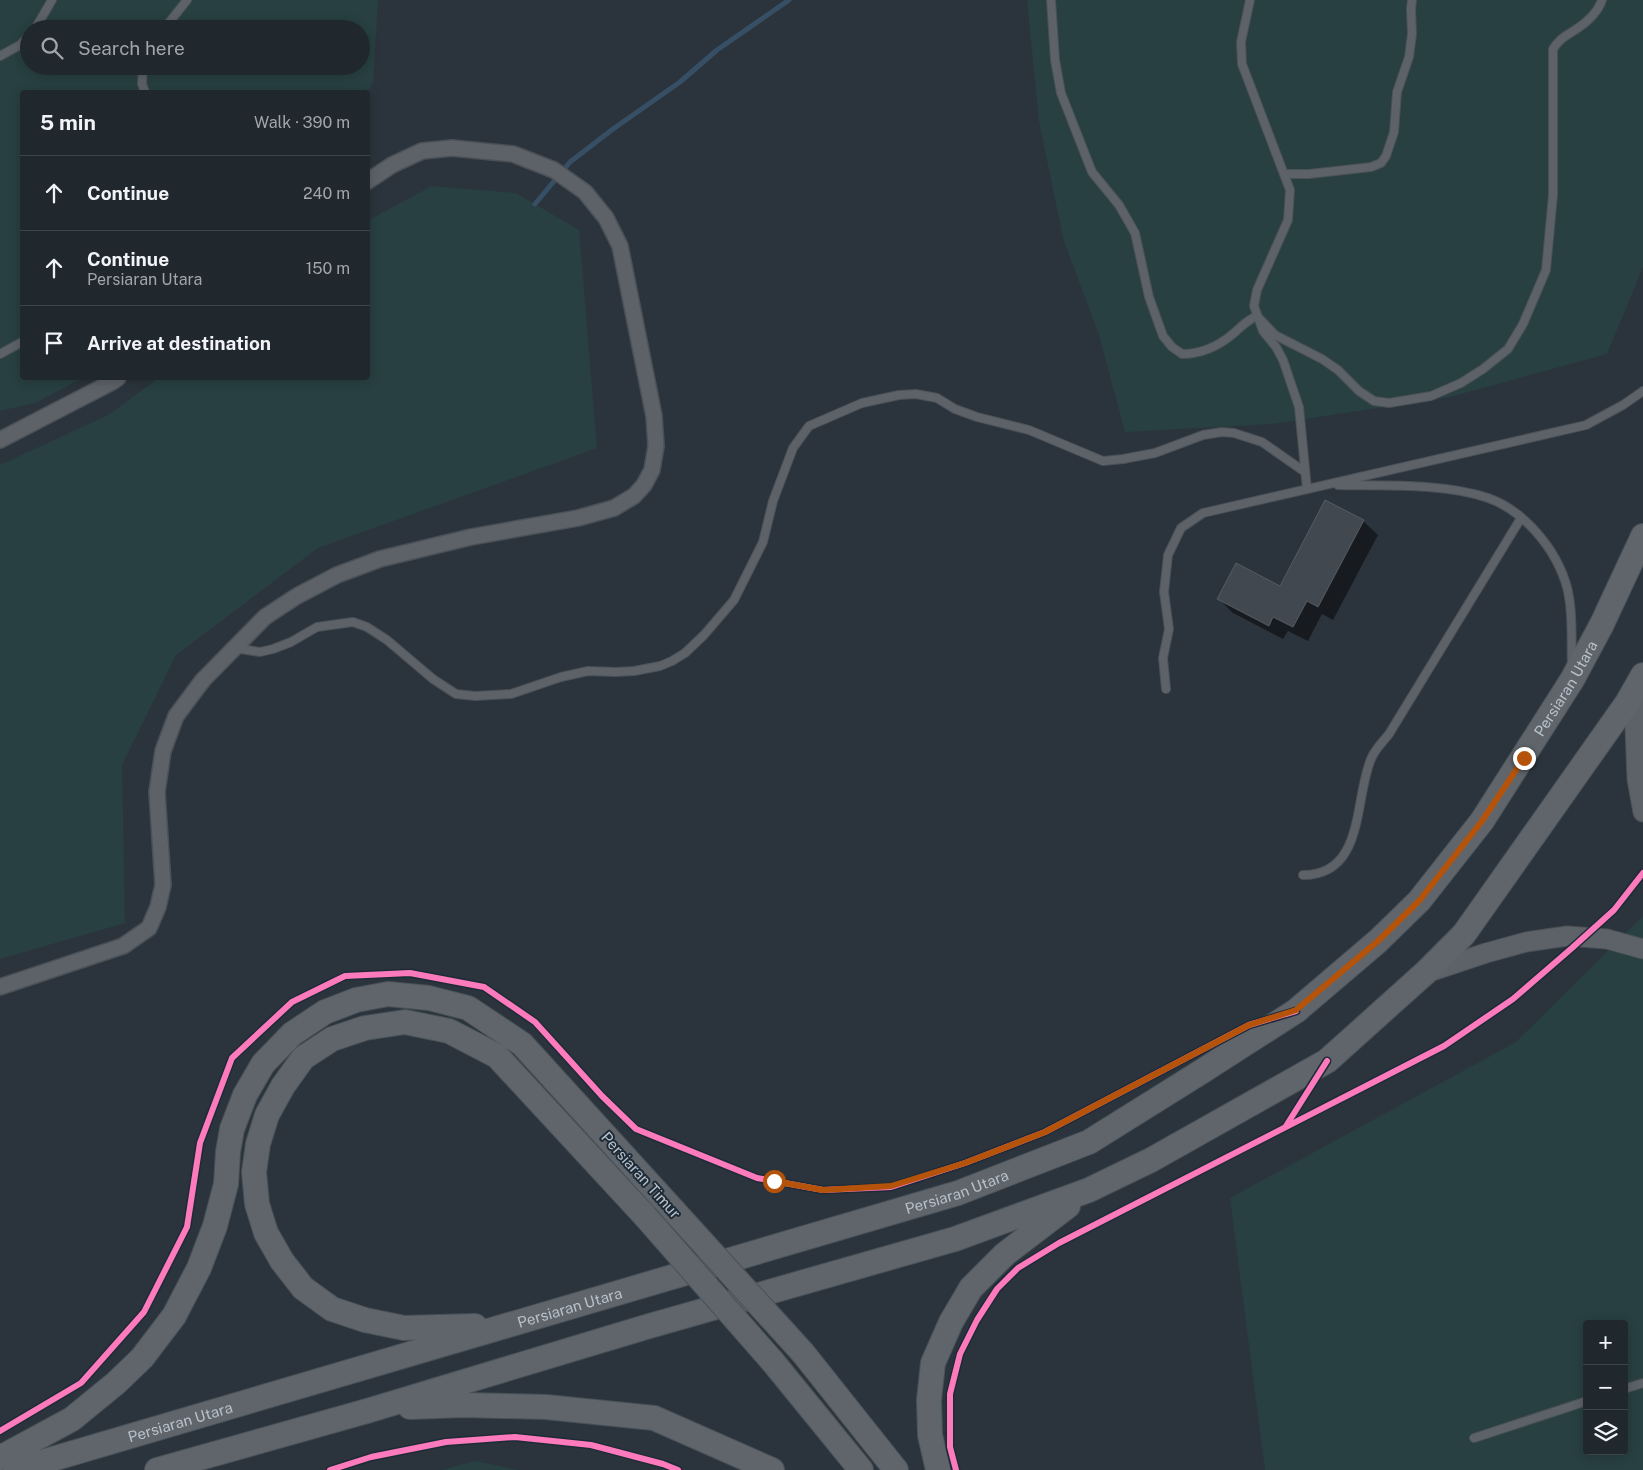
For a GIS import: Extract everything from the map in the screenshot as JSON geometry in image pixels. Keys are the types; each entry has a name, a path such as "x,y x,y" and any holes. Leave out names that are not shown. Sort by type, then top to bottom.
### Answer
{"main road":[{"name":"Persiaran Utara","path":"16,1470 958,1193 1088,1142 1296,1010 1378,941 1419,901 1482,821 1572,680 1602,624 1643,536"},
{"path":"157,1470 367,1411 655,1324 955,1239 1089,1190 1194,1137 1327,1061 1426,973 1464,934 1627,703 1643,675"},
{"name":"Persiaran Timur","path":"0,1458 72,1419 116,1383 142,1358 174,1316 199,1268 215,1226 226,1184 232,1129 245,1095 263,1064 292,1034 325,1012 356,1000 388,994 429,998 468,1008 522,1044 803,1353 896,1470"},
{"name":"Persiaran Timur","path":"521,1323 453,1328 404,1328 365,1320 332,1309 303,1288 282,1261 266,1233 257,1204 254,1172 258,1144 267,1115 283,1086 303,1058 332,1040 366,1028 405,1022 448,1031 497,1056 645,1216 773,1362 861,1470"},
{"path":"938,1470 930,1435 929,1400 933,1363 951,1322 971,1288 1005,1254 1089,1190"},
{"path":"367,1411 464,1405 538,1406 654,1418 772,1470"}],"street":[{"path":"0,987 123,946 150,928 158,907 163,885 157,792 163,751 176,716 203,680 265,617 297,596 337,575 380,559 471,537 578,518 614,508 634,496 644,485 652,470 656,446 654,416 620,246 606,218 585,192 554,170 513,154 452,148 422,151 392,165 370,180"},
{"path":"0,440 115,380"},
{"path":"1643,679 1635,727 1637,779 1643,812"},
{"path":"1426,973 1526,942 1568,936 1607,939 1643,949"}],"lane":[{"path":"40,20 52,0"},
{"path":"171,20 187,0"},
{"path":"1050,0 1055,60 1061,93 1092,172 1119,205 1135,233 1149,297 1163,336 1172,347 1182,354 1204,352 1232,336 1248,320 1256,316"},
{"path":"1250,0 1241,42 1242,64 1290,190 1288,220 1257,290 1254,306 1256,316 1263,331 1276,347 1283,360 1299,407 1307,490"},
{"path":"1284,174 1309,174 1372,167 1381,163 1386,156 1394,132 1397,92 1408,57 1412,34 1412,0"},
{"path":"1256,316 1275,334 1322,359 1338,370 1359,391 1374,401 1389,403 1431,396 1461,383 1483,369 1508,348 1523,324 1546,270 1553,195 1553,49 1565,35 1575,30 1599,8 1602,0"},
{"path":"0,56 20,45"},
{"path":"142,75 145,90"},
{"path":"0,354 20,343"},
{"path":"1166,689 1162,658 1169,629 1164,592 1168,555 1181,528 1203,513 1586,425 1623,405 1643,391"},
{"path":"234,648 260,652 274,649 291,642 317,627 353,622 367,626 434,679 456,694 466,696 510,694 582,672 634,671 672,662 685,653 704,635 734,600 763,542 773,501 792,448 809,426 862,403 899,394 916,394 937,398 955,410 1030,430 1103,461 1155,453 1203,435 1234,433 1262,442 1305,472"},
{"path":"1328,484 1458,490 1490,499 1521,518 1534,529 1550,549 1561,571 1569,596 1572,680"},
{"path":"1303,875 1316,875 1325,872 1347,850 1358,815 1371,759 1395,724 1521,518"},
{"path":"1628,1388 1643,1383"},
{"path":"1474,1438 1583,1402"}],"green space":[{"path":"0,0 378,0 373,83 368,90 20,90 20,380 79,380 35,403 0,411"},
{"path":"1027,0 1643,0 1643,267 1607,354 1450,397 1272,424 1125,432 1099,335 1063,238 1039,121"},
{"path":"432,186 516,193 579,230 597,448 318,548 176,655 122,765 125,923 0,959 0,465 108,415 156,380 370,380 370,220"},
{"path":"1643,916 1643,1470 1265,1470 1230,1198 1516,1042"},
{"path":"475,1461 518,1470 442,1470"}],"building":[{"path":"1325,500 1364,520 1318,607 1307,601 1293,627 1273,617 1269,626 1217,599 1236,563 1280,586"}],"waterway":[{"path":"535,204 570,162 680,82 717,50 789,0"}],"cycle path":[{"path":"956,1470 950,1447 950,1394 960,1354 977,1320 997,1289 1018,1268 1059,1243 1444,1046 1513,999 1572,948 1614,910 1643,873"},
{"path":"0,1431 81,1383 144,1312 187,1227 200,1143 232,1058 292,1002 345,976 410,973 484,987 535,1022 602,1096 636,1129 757,1178 823,1190 891,1187 965,1163 1045,1132 1249,1025 1296,1011"},
{"path":"1286,1126 1327,1061"},
{"path":"330,1470 371,1457 446,1442 515,1437 591,1445 663,1464 678,1470"}],"route":[{"path":"774,1181 823,1190 891,1186 965,1163 1045,1132 1249,1025 1296,1010 1378,941 1419,901 1482,821 1524,758"}]}
